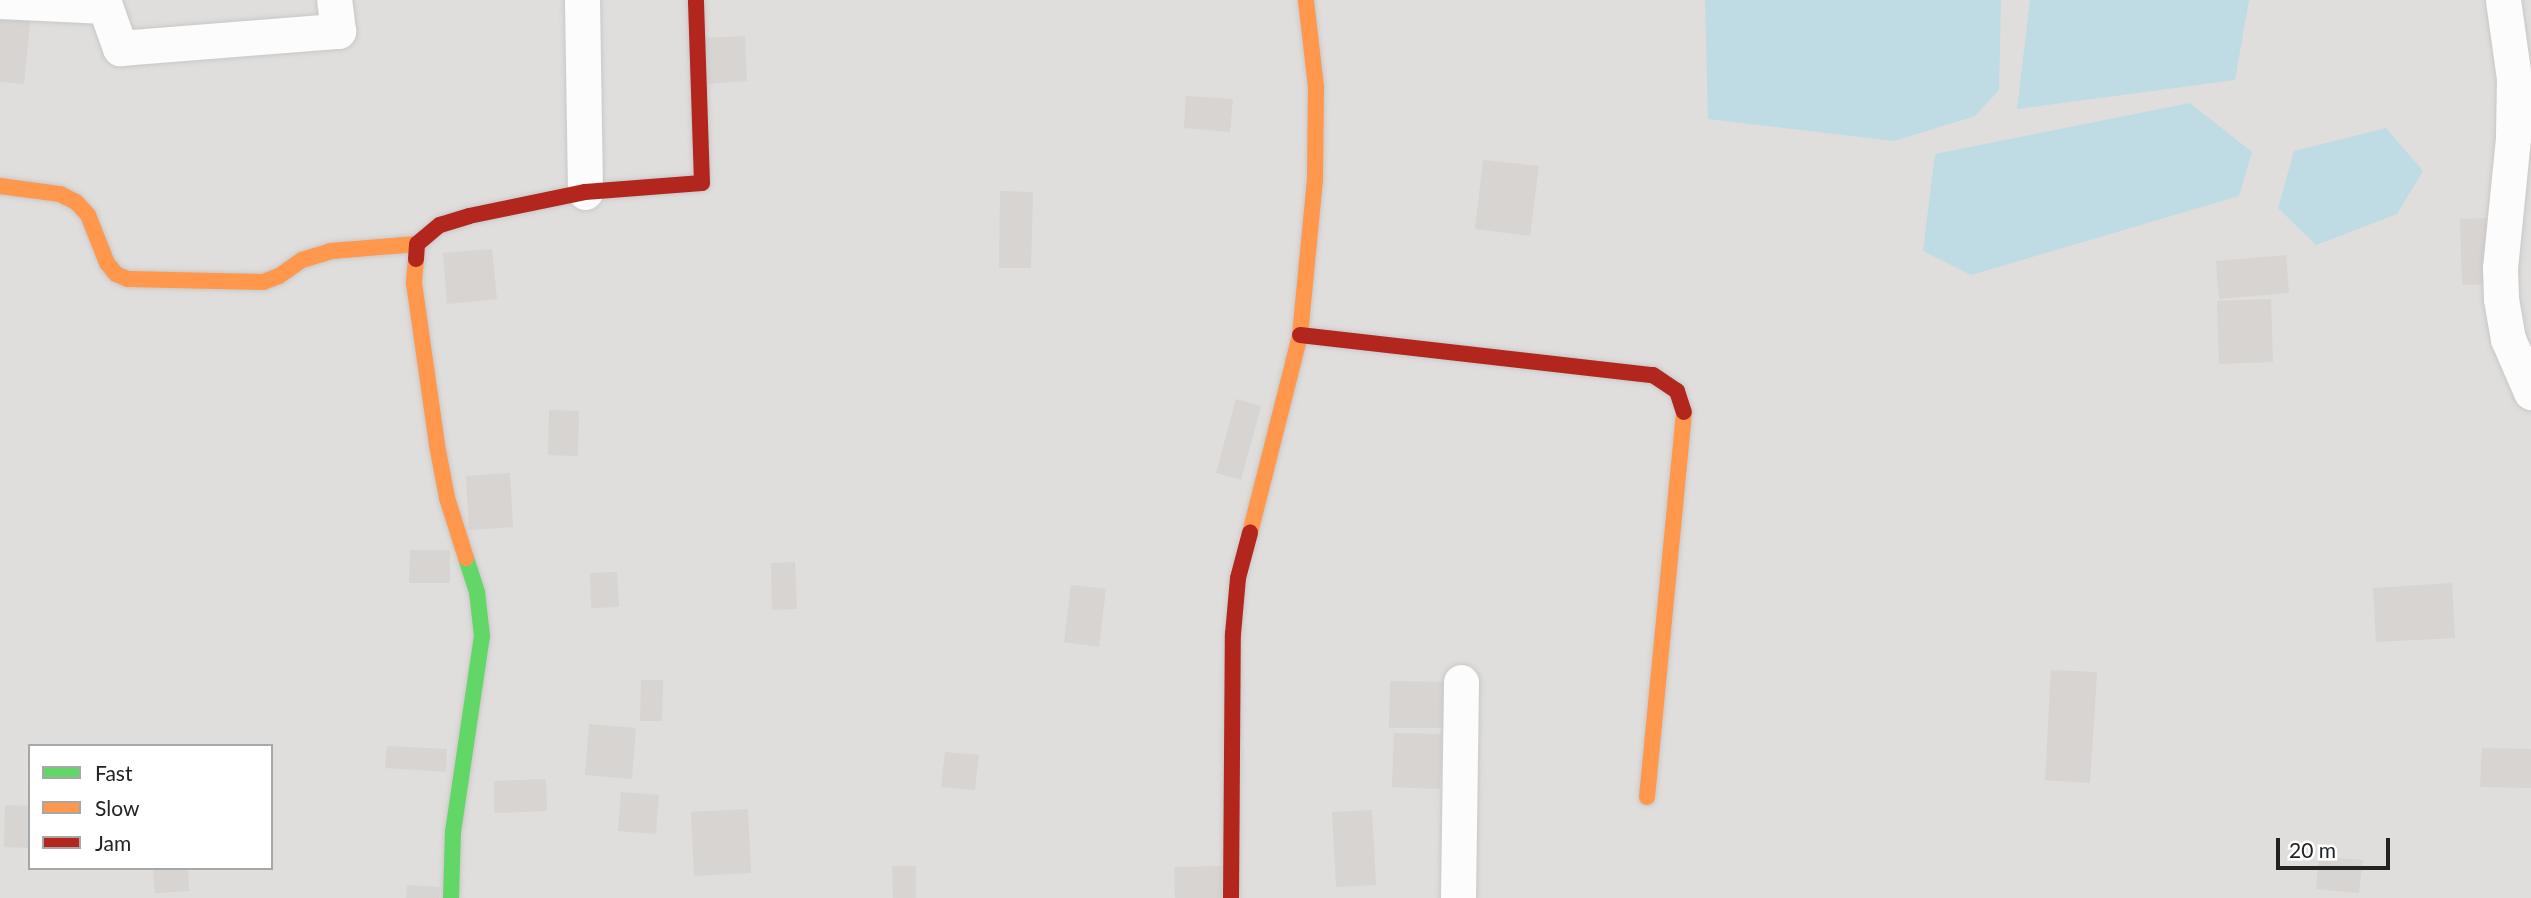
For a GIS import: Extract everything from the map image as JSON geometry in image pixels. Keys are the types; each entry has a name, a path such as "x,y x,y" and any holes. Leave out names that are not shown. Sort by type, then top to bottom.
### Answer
{"street":[{"path":"5,1 105,6 120,48 338,31 334,0"},
{"path":"582,0 585,192"},
{"path":"0,186 60,194 76,202 88,215 107,263 116,274 128,279 262,282 279,276 302,260 331,251 417,244 440,225 585,192 702,183 696,0"},
{"path":"1231,898 1233,634 1238,578 1300,335 1315,179 1316,88 1306,0"},
{"path":"2502,0 2514,78 2513,138 2500,268 2501,299 2508,339 2531,391"},
{"path":"417,244 414,283 436,445 447,498 477,592 482,636 453,832 451,898"},
{"path":"1300,335 1653,375 1677,391 1685,417 1647,797"},
{"path":"1458,898 1461,682"}],"shaded area":[{"path":"0,0 2531,0 2531,898 0,898"}],"water":[{"path":"1705,0 2001,0 1999,90 1975,116 1894,141 1708,119"},
{"path":"2030,0 2249,0 2235,80 2017,109"},
{"path":"2190,103 2252,152 2239,196 1971,275 1923,251 1935,154"},
{"path":"2386,128 2423,171 2397,214 2316,245 2278,208 2294,151"}],"building":[{"path":"0,11 31,14 24,84 0,82"},
{"path":"745,36 747,81 704,84 701,38"},
{"path":"1186,96 1233,99 1230,132 1184,128"},
{"path":"1483,160 1539,166 1530,236 1475,229"},
{"path":"1000,191 1033,192 1031,268 999,268"},
{"path":"2492,218 2493,284 2462,285 2460,219"},
{"path":"492,249 497,299 447,304 443,253"},
{"path":"2286,255 2289,293 2219,299 2216,261"},
{"path":"2271,299 2273,362 2219,364 2217,301"},
{"path":"1236,399 1261,406 1241,480 1216,473"},
{"path":"549,410 579,411 578,456 548,455"},
{"path":"510,473 513,527 469,530 466,476"},
{"path":"410,550 450,550 450,583 409,583"},
{"path":"795,562 797,609 772,610 771,563"},
{"path":"617,572 619,607 591,608 590,573"},
{"path":"2452,583 2455,638 2376,642 2373,588"},
{"path":"1071,585 1106,589 1099,647 1064,642"},
{"path":"2051,670 2097,672 2090,783 2045,780"},
{"path":"641,680 663,680 662,721 640,721"},
{"path":"1390,681 1445,682 1445,728 1389,728"},
{"path":"589,724 636,728 632,779 585,775"},
{"path":"1394,733 1442,734 1440,789 1392,787"},
{"path":"387,746 447,749 446,772 385,768"},
{"path":"2482,748 2531,749 2531,788 2480,787"},
{"path":"945,752 979,755 975,790 941,787"},
{"path":"546,779 547,811 494,813 494,781"},
{"path":"621,792 659,795 656,834 618,831"},
{"path":"5,805 28,806 28,848 4,847"},
{"path":"748,809 751,873 694,876 691,812"},
{"path":"1372,810 1376,885 1336,887 1332,812"},
{"path":"2319,857 2363,860 2359,893 2316,889"},
{"path":"892,866 916,866 916,898 893,898"},
{"path":"1222,866 1222,898 1175,898 1174,867"},
{"path":"153,870 188,870 189,891 155,893"},
{"path":"407,885 440,887 439,898 406,898"}],"traffic: fast":[{"path":"451,898 453,832 482,636 477,592 466,558"}],"traffic: slow":[{"path":"1250,533 1300,335 1315,179 1316,87 1306,0"},
{"path":"0,186 60,194 76,202 88,215 107,263 116,274 128,279 263,282 279,276 302,260 331,251 417,244"},
{"path":"416,259 414,283 437,445 447,498 466,558"},
{"path":"1647,797 1684,412"}],"traffic: jam":[{"path":"416,259 417,244 440,225 469,216 585,192 702,183 696,0"},
{"path":"1300,335 1653,375 1677,391 1684,412"},
{"path":"1231,898 1233,634 1238,578 1250,533"}]}
